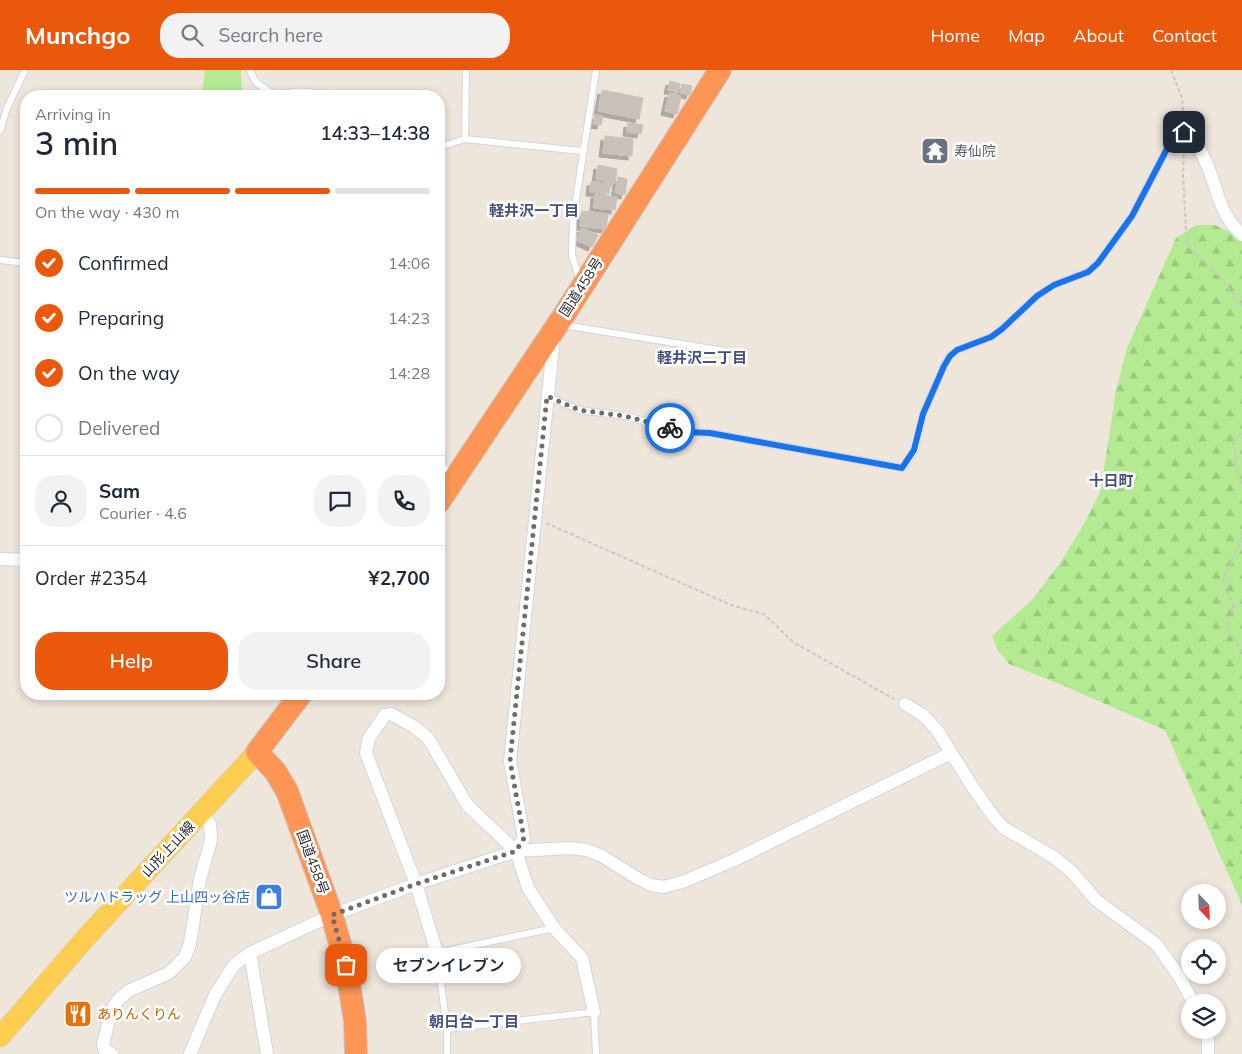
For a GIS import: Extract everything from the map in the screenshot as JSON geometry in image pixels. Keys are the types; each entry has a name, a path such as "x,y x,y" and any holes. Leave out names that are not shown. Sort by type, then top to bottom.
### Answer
{"highway":[{"name":"国道458号","path":"447,470 556,325 582,287 720,70"},
{"path":"257,752 296,700"},
{"name":"国道458号","path":"257,752 275,771 287,791 332,915 346,965 355,1020 356,1054"}],"main road":[{"name":"山形上山線","path":"0,1037 83,941 257,752"}],"street":[{"path":"1184,132 1201,151 1226,216 1242,235"},
{"path":"516,851 524,838 510,761 547,396 556,325"},
{"path":"0,559 20,560"},
{"path":"905,704 924,716 937,730 993,816 1004,828 1055,858 1072,872 1096,900 1156,944 1179,976 1189,994"},
{"path":"437,953 416,884 366,753 369,738 385,715 391,714 428,738 468,806 516,851 528,888 554,928 582,958 594,1012"},
{"path":"190,1054 215,995 234,965 250,953 332,915 416,884 516,851 570,848 587,850 602,856 651,885 664,887 684,881 734,860 952,753"},
{"path":"112,1054 105,1050 103,1045 111,1011 118,1000 128,991 169,972 185,957 190,944 200,878 211,840 210,824 200,814"},
{"path":"250,953 267,1054"},
{"path":"1207,1039 1208,1054"}],"lane":[{"path":"0,131 7,108 25,70"},
{"path":"250,70 252,78 258,85 268,90"},
{"path":"466,70 466,139"},
{"path":"582,287 572,255 573,219 596,70"},
{"path":"547,396 579,410 625,416 685,432 710,433 902,468 914,450 923,414 950,356 957,350 991,337 1037,296 1054,285 1088,272 1098,263 1132,216 1168,147 1176,136 1184,132"},
{"path":"445,145 466,139 582,151"},
{"path":"0,260 20,262"},
{"path":"556,325 725,351"},
{"path":"447,1054 447,1029 437,953 554,928"},
{"path":"447,1029 594,1012 596,1054"}],"path":[{"path":"1171,70 1182,98 1186,246 1222,280 1242,306"},
{"path":"1242,433 1234,440 1236,471 1242,484"},
{"path":"535,518 731,605 764,614 793,642 905,704"},
{"path":"1242,531 1240,542 1223,580 1234,607 1226,628 1242,652"}],"green space":[{"path":"205,70 241,70 242,90 202,90"},
{"path":"1196,225 1215,225 1242,238 1242,905 1165,730 1009,664 998,650 992,636 1032,600 1058,566 1083,526 1101,490 1116,390 1127,348 1176,238"}],"building":[{"path":"670,81 680,84 678,92 668,90"},
{"path":"682,84 692,86 690,95 680,93"},
{"path":"602,90 643,98 639,119 598,111"},
{"path":"669,93 681,96 677,114 665,111"},
{"path":"595,115 603,116 601,125 593,124"},
{"path":"628,123 643,125 641,134 627,132"},
{"path":"605,136 633,139 632,156 603,153"},
{"path":"598,165 617,169 615,183 596,179"},
{"path":"618,177 627,179 625,195 615,193"},
{"path":"591,182 610,183 609,194 590,192"},
{"path":"595,194 617,197 615,210 594,208"},
{"path":"582,211 608,214 606,229 580,226"},
{"path":"582,228 598,235 592,247 576,240"}],"way so far":[{"path":"346,965 332,915 416,884 516,851 524,838 510,761 547,396 579,410 625,416 670,428"}],"place":[{"name":"寿仙院","path":"935,151"},
{"name":"ツルハドラッグ 上山四ッ谷店","path":"269,897"},
{"name":"セブンイレブン","path":"346,965"},
{"name":"ありんくりん","path":"78,1014"}],"district":[{"name":"軽井沢一丁目","path":"534,211"},
{"name":"軽井沢二丁目","path":"702,358"},
{"name":"十日町","path":"1111,481"},
{"name":"朝日台一丁目","path":"474,1022"}],"route":[{"path":"670,428 685,432 710,433 902,468 914,450 923,414 932,391 950,356 957,350 991,337 1037,296 1054,285 1088,272 1098,263 1132,216 1168,147 1176,136 1184,132"}]}
